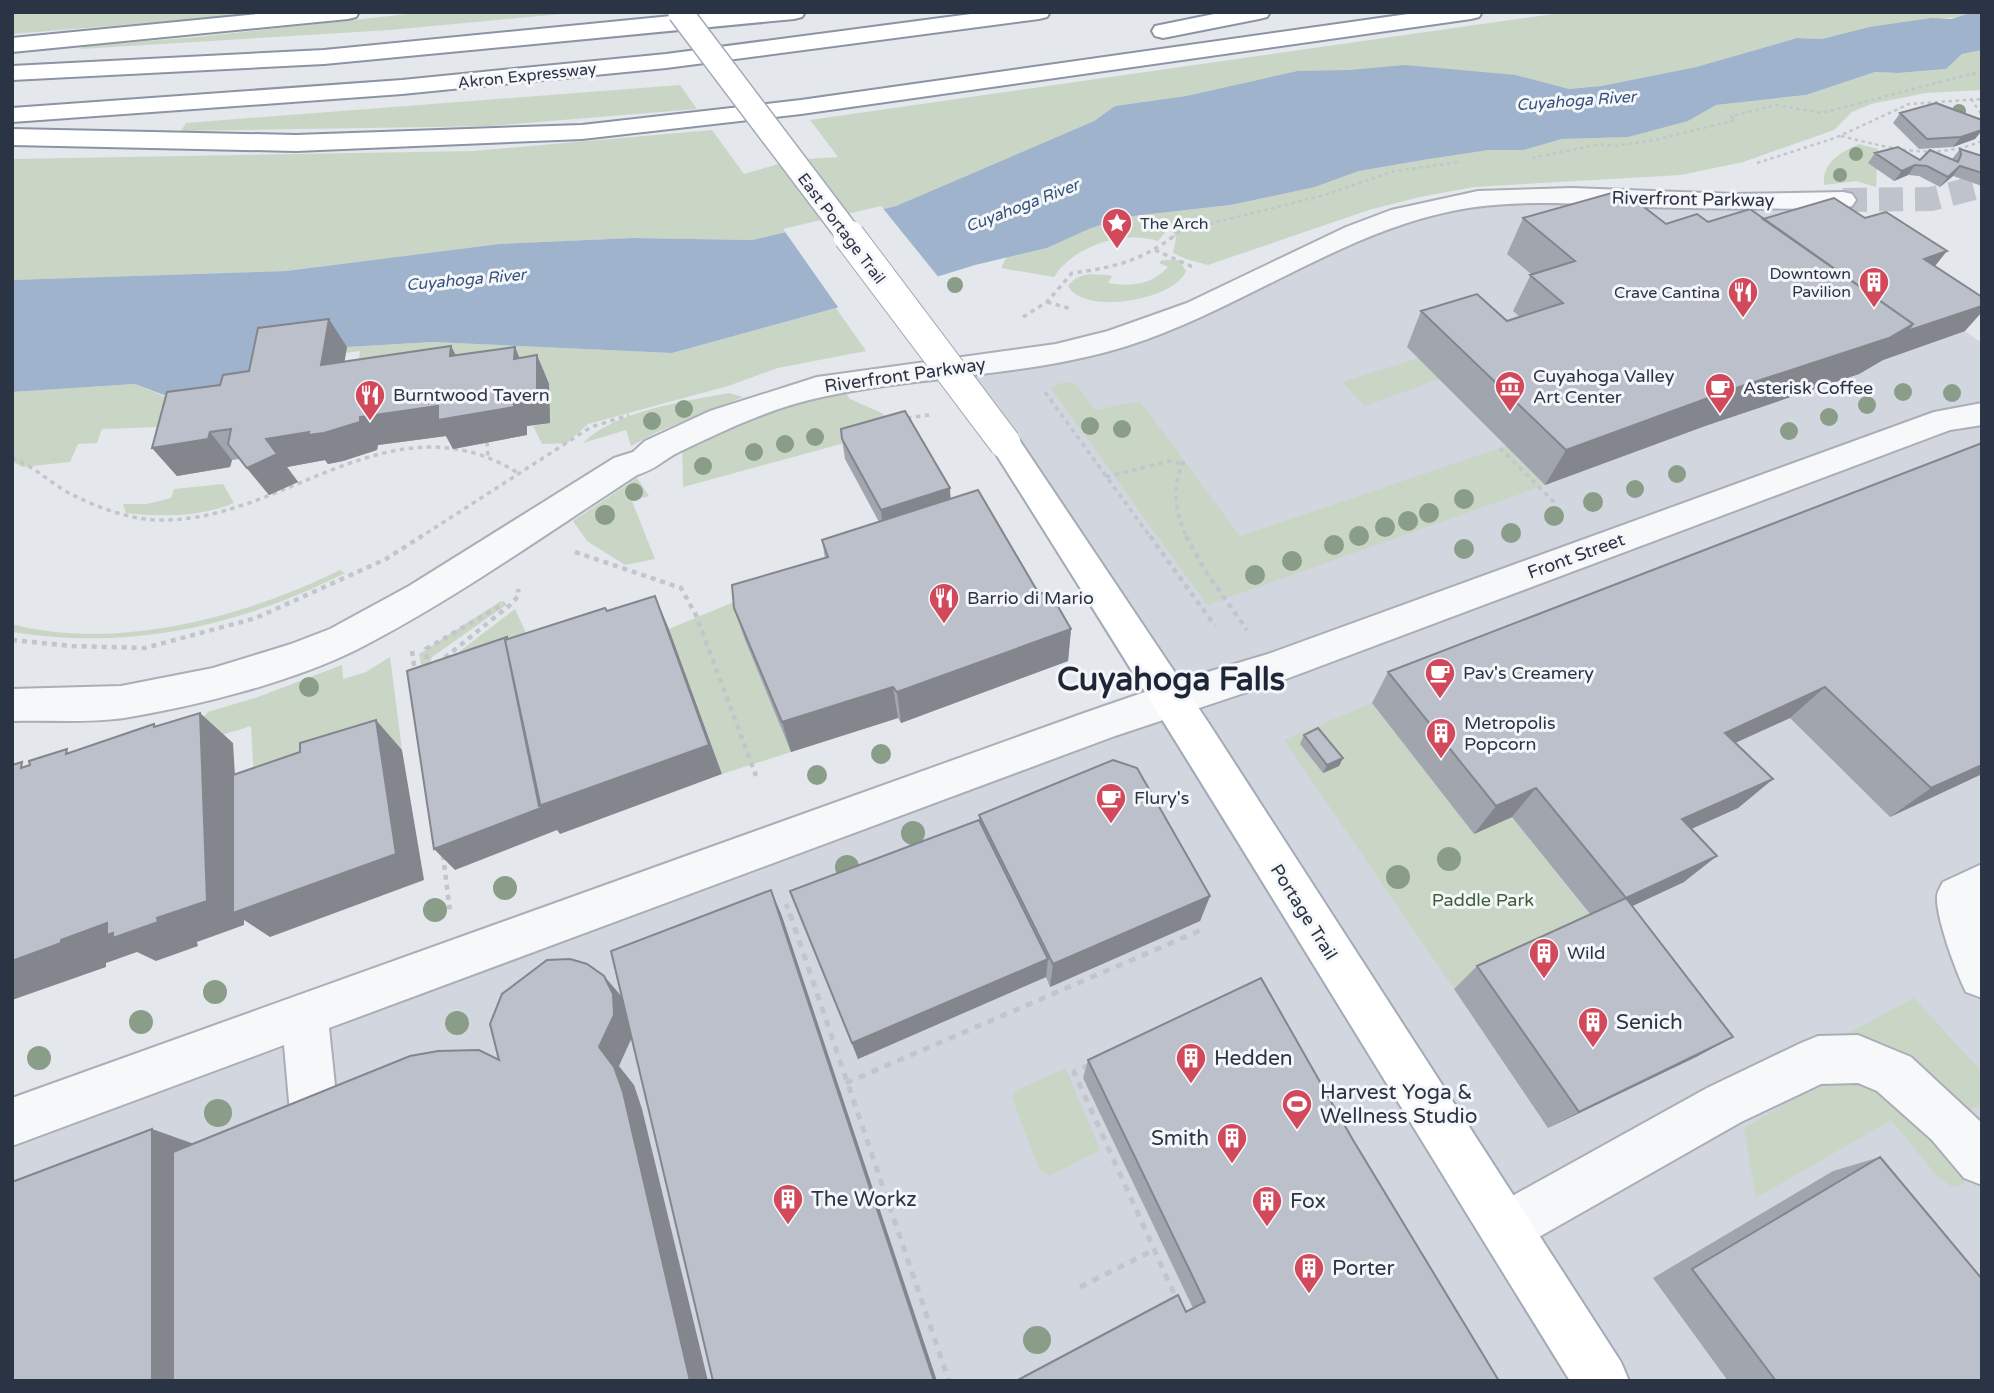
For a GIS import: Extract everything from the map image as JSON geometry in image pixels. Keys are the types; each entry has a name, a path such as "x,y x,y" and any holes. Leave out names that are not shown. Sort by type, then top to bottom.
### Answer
{"main road":[{"path":"12,45 348,12"},
{"name":"East Portage Trail","path":"680,12 1005,443"},
{"path":"12,73 324,57 794,12"},
{"name":"Akron Expressway","path":"12,115 472,80 666,61 1039,12"},
{"path":"1124,38 1259,12"},
{"path":"12,137 296,143 582,131 801,107 1471,12"},
{"path":"742,94 804,84"},
{"name":"Portage Trail","path":"1005,443 1171,699 1602,1381"}],"street":[{"name":"Riverfront Parkway","path":"12,705 121,702 213,684 312,652 343,639 404,606 626,466 644,461 657,449 721,419 784,396 850,380 916,375 1039,356 1117,339 1198,309 1356,233 1401,216 1478,199 1572,196 1763,202 1843,200"},
{"name":"Front Street","path":"12,1122 657,889 785,838 1171,699 1273,668 1945,420 1982,414"},
{"path":"1982,884 1958,896 1974,961 1982,976"},
{"path":"305,1017 315,1124"},
{"path":"1505,1228 1724,1105 1818,1060 1858,1059 1894,1074 1949,1124 1982,1160"}],"path":[{"path":"1521,160 1600,144 1614,146 1655,140 1735,120 1731,116 1776,105 1822,113 1982,73"},
{"path":"1971,99 1982,115"},
{"path":"1840,136 1917,152 1944,153 1965,150 1982,141"},
{"path":"1047,302 1072,273 1112,268 1155,250 1181,231 1321,196 1395,171 1471,160"},
{"path":"1155,250 1180,260"},
{"path":"1039,356 1040,377 1045,393 1215,626"},
{"path":"487,442 488,457"},
{"path":"12,458 25,463 71,494 124,515 156,520 196,517 244,504 387,450 411,447 453,449 501,461 517,473"},
{"path":"1500,448 1556,504"},
{"path":"1106,477 1170,461 1183,463 1172,496 1178,518 1199,559 1273,668"},
{"path":"517,536 681,588 696,615 756,776"},
{"path":"436,665 448,652 503,613 519,595 518,585"},
{"path":"430,681 426,649 505,603"},
{"path":"404,606 416,679"},
{"path":"441,845 449,888"},
{"path":"786,904 949,1381"},
{"path":"846,1083 1206,928"},
{"path":"1099,1060 1074,1072 1179,1303"},
{"path":"1080,1287 1154,1250"}],"shaded area":[{"path":"1843,200 1902,288 1982,343 1982,1381 12,1381 12,1122 1171,699 946,371 1117,339 1356,233 1451,203"}],"green space":[{"path":"12,12 280,12 12,34"},
{"path":"427,12 583,12 390,30 80,49 84,46 197,37"},
{"path":"1567,12 1982,14 1869,27 1822,39 1797,38 1696,67 1601,86 1569,89 1516,75 1297,71 1186,96 1115,106 1094,121 896,206 752,240 633,238 499,244 286,271 12,280 12,159 473,151 712,130 744,174 792,160 838,157 810,120"},
{"path":"1982,50 1982,90 1926,93 1871,104 1852,112 1834,130 1743,162 1681,175 1474,187 1420,197 1369,210 1208,265 1173,253 1176,238 1170,226 1158,241 1130,237 1115,239 1087,249 1074,256 1054,277 1001,268 1007,257 1047,248 1124,217 1232,205 1315,187 1359,171 1429,159 1489,150 1524,150 1562,139 1623,137 1688,121 1716,105 1806,95 1875,72 1946,69 1962,54"},
{"path":"680,85 697,109 491,126 181,131 186,123"},
{"path":"1859,144 1878,149 1876,187 1856,181 1824,185 1829,164 1839,154"},
{"path":"1162,260 1179,260 1186,271 1165,290 1148,296 1129,301 1092,300 1077,295 1068,286 1077,278 1094,274 1112,276 1108,283 1141,283 1155,278 1168,267 1159,263"},
{"path":"836,308 866,351 778,368 728,386 588,424 567,443 542,444 533,426 550,423 356,384 360,351 345,353 347,347 433,342 672,353"},
{"path":"1419,358 1440,379 1364,406 1342,382"},
{"path":"1068,382 1077,385 1095,410 1140,401 1240,536 1506,446 1545,485 1207,605 1051,388"},
{"path":"839,383 850,399 882,413 896,429 683,487 682,438"},
{"path":"135,384 178,402 189,426 102,429 97,443 78,444 70,462 22,467 12,461 12,392"},
{"path":"729,393 743,397 657,432 631,446 626,430 583,443 596,432 631,415"},
{"path":"637,478 649,496 632,501 655,559 625,565 587,541 573,521"},
{"path":"223,484 234,503 208,511 181,515 126,513 123,504 147,504 171,498 174,489"},
{"path":"340,570 345,573 305,592 224,620 183,630 99,638 12,632 12,624 52,632 94,634 180,625 264,602"},
{"path":"501,601 506,605 432,657 427,671 423,672 419,654"},
{"path":"736,601 745,640 791,752 722,774 669,629"},
{"path":"515,609 528,637 439,667"},
{"path":"390,657 402,750 262,920 251,726 183,747 183,738 208,712 258,697 342,665 343,679 366,672"},
{"name":"Paddle Park","path":"1372,703 1474,833 1512,817 1596,923 1454,989 1284,740"},
{"path":"1914,998 1982,1072 1982,1104 1963,1113 1841,1037"},
{"path":"1066,1068 1100,1150 1049,1176 1039,1169 1012,1097 1017,1090"},
{"path":"1856,1083 1891,1102 1917,1123 1965,1177 1964,1184 1952,1187 1937,1176 1891,1120 1756,1198 1744,1128 1803,1093 1829,1084"}],"water":[{"name":"Cuyahoga River","path":"1967,14 1982,14 1982,50 1962,54 1946,69 1875,72 1806,95 1716,105 1688,121 1628,137 1562,139 1524,150 1489,150 1429,159 1359,171 1315,187 1231,205 1124,217 1047,248 975,265 836,308 672,353 433,342 347,347 278,357 216,415 135,384 12,392 12,280 286,271 499,244 633,238 752,240 896,206 1094,121 1115,106 1186,96 1297,71 1405,65 1516,75 1569,89 1601,86 1696,67 1797,38 1822,39 1869,27 1932,18 1951,19"}],"pier":[{"path":"881,206 940,279 840,310 783,229"}],"building":[{"path":"1936,103 1982,120 1982,130 1961,137 1927,139 1900,113"},
{"path":"1898,147 1920,160 1930,150 1958,162 1960,149 1982,156 1982,173 1960,166 1948,177 1927,166 1915,165 1902,171 1875,153"},
{"path":"1622,190 1666,224 1697,214 1708,222 1750,209 1913,324 1889,338 1730,390 1566,450 1421,311 1477,294 1507,321 1563,303 1530,275 1575,261 1523,218"},
{"path":"1834,198 1865,218 1886,212 1947,251 1924,259 1982,297 1982,306 1907,331 1913,324 1763,219"},
{"path":"329,319 321,365 451,346 450,356 515,347 514,359 537,355 537,395 514,398 514,407 438,420 438,406 360,417 360,422 324,433 308,435 309,432 266,439 277,454 247,468 228,444 231,429 210,432 208,439 152,448 167,392 220,385 223,375 249,371 258,328"},
{"path":"905,411 950,488 881,510 842,439 841,429"},
{"path":"1982,443 1982,765 1931,788 1825,687 1725,733 1773,779 1682,819 1717,856 1626,898 1536,788 1496,806 1388,672"},
{"path":"978,490 1039,594 1049,591 1071,629 897,692 893,687 782,722 734,608 732,585 828,557 822,540"},
{"path":"655,596 709,745 539,806 505,640 605,608 607,611"},
{"path":"507,637 505,640 541,808 434,849 407,671"},
{"path":"200,713 207,901 157,918 158,922 113,938 113,933 107,935 107,923 12,961 12,765 22,762 21,768 30,765 29,761 67,749 66,754 154,724 154,727"},
{"path":"376,720 396,854 233,913 233,775 300,752 300,743"},
{"path":"1318,728 1343,758 1327,765 1304,735"},
{"path":"1113,760 1137,768 1210,896 1053,964 979,815"},
{"path":"979,820 1048,959 852,1043 790,891"},
{"name":"The Workz","path":"771,890 934,1381 713,1381 611,951"},
{"path":"1626,898 1733,1037 1579,1112 1477,966"},
{"path":"570,959 587,964 604,976 613,994 614,1015 599,1047 614,1067 623,1092 690,1381 173,1381 173,1152 410,1056 438,1051 479,1050 499,1060 490,1024 502,994 547,960"},
{"path":"1261,978 1353,1140 1499,1381 1016,1381 1178,1295 1186,1312 1205,1302 1088,1060"},
{"path":"152,1129 152,1381 12,1381 12,1182"},
{"path":"1880,1157 1982,1279 1982,1381 1776,1381 1692,1269"}],"tunnel":[{"path":"1843,200 1931,199 1982,186"}],"place":[{"name":"The Arch","path":"1117,250"},
{"name":"Downtown Pavilion","path":"1874,309"},
{"name":"Crave Cantina","path":"1743,319"},
{"name":"Cuyahoga Valley Art Center","path":"1510,413"},
{"name":"Asterisk Coffee","path":"1720,415"},
{"name":"Burntwood Tavern","path":"370,422"},
{"name":"Barrio di Mario","path":"944,625"},
{"name":"Pav's Creamery","path":"1440,700"},
{"name":"Metropolis Popcorn","path":"1441,760"},
{"name":"Flury's","path":"1111,825"},
{"name":"Wild","path":"1544,980"},
{"name":"Senich","path":"1593,1049"},
{"name":"Hedden","path":"1191,1085"},
{"name":"Harvest Yoga & Wellness Studio","path":"1297,1131"},
{"name":"Smith","path":"1232,1165"},
{"name":"The Workz","path":"788,1226"},
{"name":"Fox","path":"1267,1228"},
{"name":"Porter","path":"1309,1295"}],"district":[{"name":"Cuyahoga Falls","path":"1171,679"}]}
